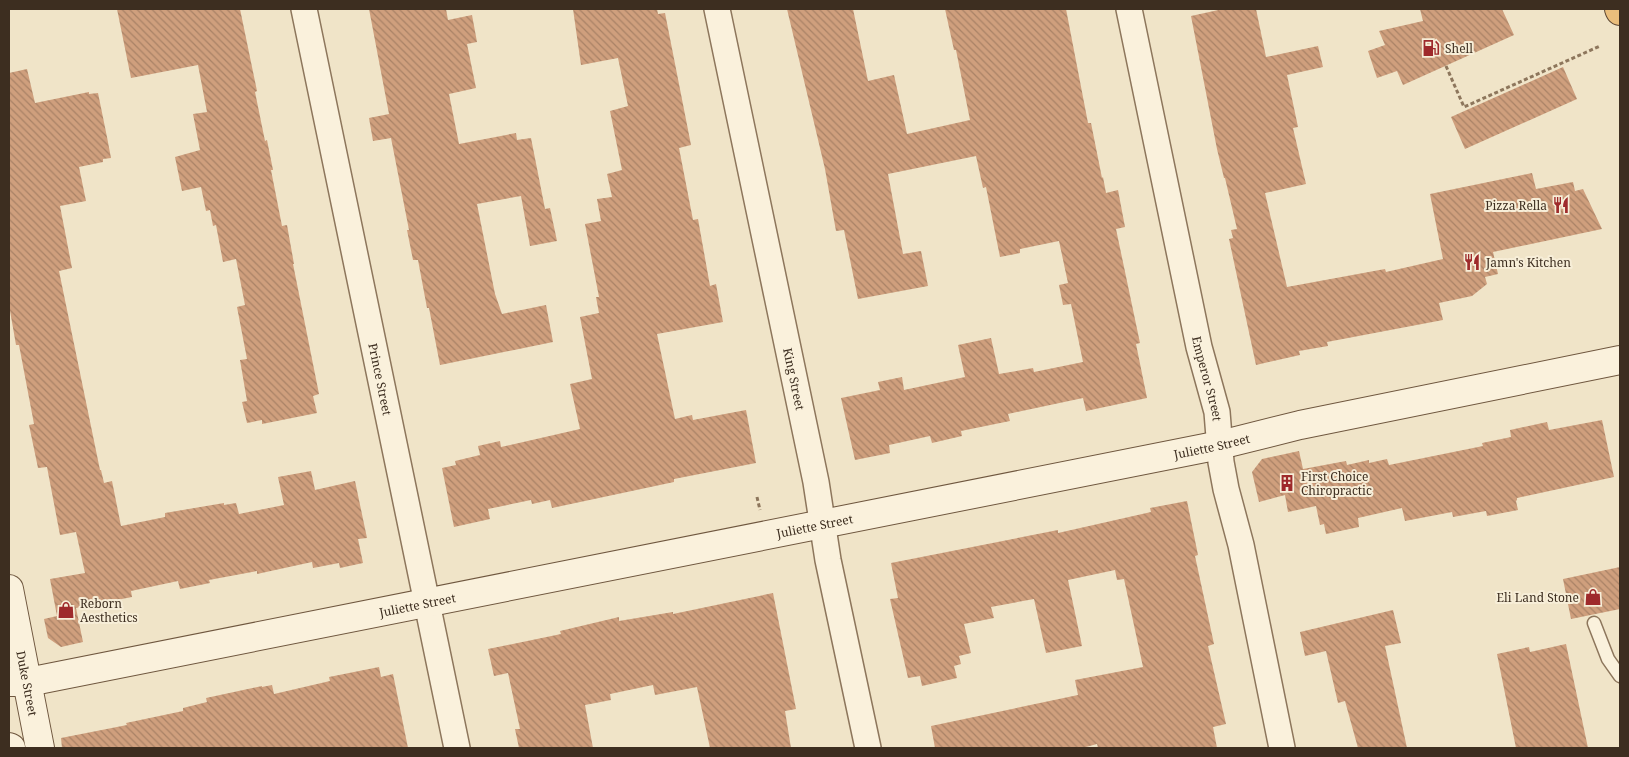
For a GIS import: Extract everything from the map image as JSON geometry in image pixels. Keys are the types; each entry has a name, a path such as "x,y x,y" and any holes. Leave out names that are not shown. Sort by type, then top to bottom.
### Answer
{"main road":[{"name":"Juliette Street","path":"18,682 1220,445 1300,425 1620,360"},
{"name":"Duke Street","path":"9,589 18,682 40,748"}],"street":[{"name":"Prince Street","path":"304,9 457,748"},
{"name":"King Street","path":"717,9 816,482 828,560 868,748"},
{"name":"Emperor Street","path":"1129,9 1199,347 1217,412 1226,489 1240,545 1282,748"}],"lane":[{"path":"1594,623 1608,659 1620,676"}],"path":[{"path":"1446,66 1464,107 1600,46"},
{"path":"757,497 759,508"}],"building":[{"path":"117,9 240,9 265,141 267,140 273,170 271,170 282,226 287,225 319,394 313,396 317,413 262,424 262,420 247,423 242,402 247,401 240,360 247,359 237,307 245,305 236,259 223,262 216,225 213,226 210,210 206,211 201,187 182,191 175,157 200,150 193,114 207,112 198,65 131,78"},
{"path":"369,9 446,9 448,20 472,15 477,42 467,44 476,88 449,94 459,144 516,133 517,140 531,138 545,209 550,208 557,241 530,246 521,196 477,204 495,294 502,314 546,305 553,342 440,365 418,260 413,260 391,138 373,141 369,118 389,114"},
{"path":"573,9 657,9 658,14 665,13 691,145 679,148 693,220 698,219 710,286 716,284 723,322 657,334 675,419 692,415 693,420 746,410 756,463 674,479 674,482 552,508 550,500 532,504 531,500 488,509 490,519 454,527 442,468 456,465 455,461 480,455 478,446 500,441 501,447 580,429 570,384 592,379 580,317 599,313 596,297 599,297 585,224 601,221 597,199 612,197 607,174 622,170 610,111 628,106 618,58 581,65"},
{"path":"787,9 853,9 868,81 894,75 907,134 970,120 956,50 954,50 945,9 1066,9 1088,123 1091,123 1106,193 1118,190 1125,227 1116,229 1140,343 1136,344 1147,398 1086,411 1083,398 1008,414 1010,421 961,431 962,436 932,443 930,436 889,445 890,453 855,460 841,398 880,390 878,382 902,377 904,390 965,377 958,345 991,338 999,374 1033,368 1034,372 1083,362 1071,304 1063,305 1059,285 1068,283 1059,241 1020,249 1020,253 1000,257 986,187 983,188 976,156 888,174 903,254 921,251 928,286 858,299 844,230 836,231 825,169"},
{"path":"1223,9 1256,9 1266,57 1318,46 1323,67 1287,75 1298,127 1293,128 1306,184 1265,193 1287,287 1385,269 1386,272 1443,259 1430,194 1532,173 1536,189 1573,182 1575,191 1583,189 1602,229 1493,252 1498,274 1485,277 1487,284 1472,296 1439,303 1443,320 1327,342 1328,346 1299,351 1300,355 1256,365 1229,239 1233,238 1231,230 1237,229 1217,149 1191,16"},
{"name":"Shell","path":"1420,9 1502,9 1514,35 1403,85 1397,71 1377,78 1368,51 1385,45 1379,31 1423,21"},
{"path":"1563,67 1577,99 1465,149 1451,117"},
{"path":"27,69 35,103 89,92 89,94 98,93 111,158 103,159 103,162 79,167 86,201 60,206 72,268 59,271 100,470 104,483 112,481 121,526 165,517 165,513 224,503 224,505 236,503 239,514 284,505 278,477 311,471 315,490 355,481 367,538 358,539 363,563 340,568 339,563 313,568 312,562 257,574 257,571 209,580 210,583 180,589 178,581 131,591 132,597 76,608 83,642 61,647 48,638 44,619 57,616 50,579 85,573 76,532 60,535 47,467 38,468 29,425 34,424 19,345 16,345 9,305 9,73"},
{"path":"1602,420 1614,477 1517,498 1518,510 1487,516 1486,511 1453,517 1452,512 1405,521 1402,508 1358,518 1359,527 1326,534 1324,524 1320,525 1316,506 1288,512 1285,495 1259,502 1252,472 1262,459 1299,451 1303,469 1346,461 1347,465 1369,460 1369,463 1387,459 1389,465 1483,446 1482,443 1511,437 1510,430 1547,422 1549,430"},
{"path":"1187,501 1198,555 1195,556 1214,644 1208,646 1226,724 1213,727 1217,748 1098,748 1097,744 1082,748 935,748 931,726 1078,695 1075,680 1143,667 1124,579 1117,580 1115,570 1068,580 1082,646 1046,653 1034,599 991,607 994,618 964,624 971,653 959,656 961,664 954,666 957,678 922,686 920,676 908,678 890,599 898,598 891,563 1058,530 1058,533 1151,512 1150,508"},
{"name":"Eli Land Stone","path":"1620,567 1620,609 1571,619 1563,579"},
{"path":"773,593 796,709 785,711 791,748 710,748 697,687 655,695 653,685 610,694 611,700 585,705 593,748 519,748 515,729 520,729 508,673 494,676 488,649 561,634 560,631 619,617 619,621 673,612 673,614"},
{"path":"1393,610 1401,643 1385,646 1407,748 1358,748 1345,701 1338,703 1326,651 1305,656 1300,632"},
{"path":"1566,644 1588,748 1516,748 1497,654 1529,647 1530,652"},
{"path":"379,667 381,677 393,674 408,748 62,748 61,738 127,725 126,723 183,711 183,708 207,702 206,698 272,685 274,694 330,681 329,677"}],"place":[{"name":"Shell","path":"1431,48"},
{"name":"Pizza Rella","path":"1561,205"},
{"name":"Jamn's Kitchen","path":"1472,262"},
{"name":"First Choice Chiropractic","path":"1287,483"},
{"name":"Eli Land Stone","path":"1593,597"},
{"name":"Reborn Aesthetics","path":"66,610"}]}
